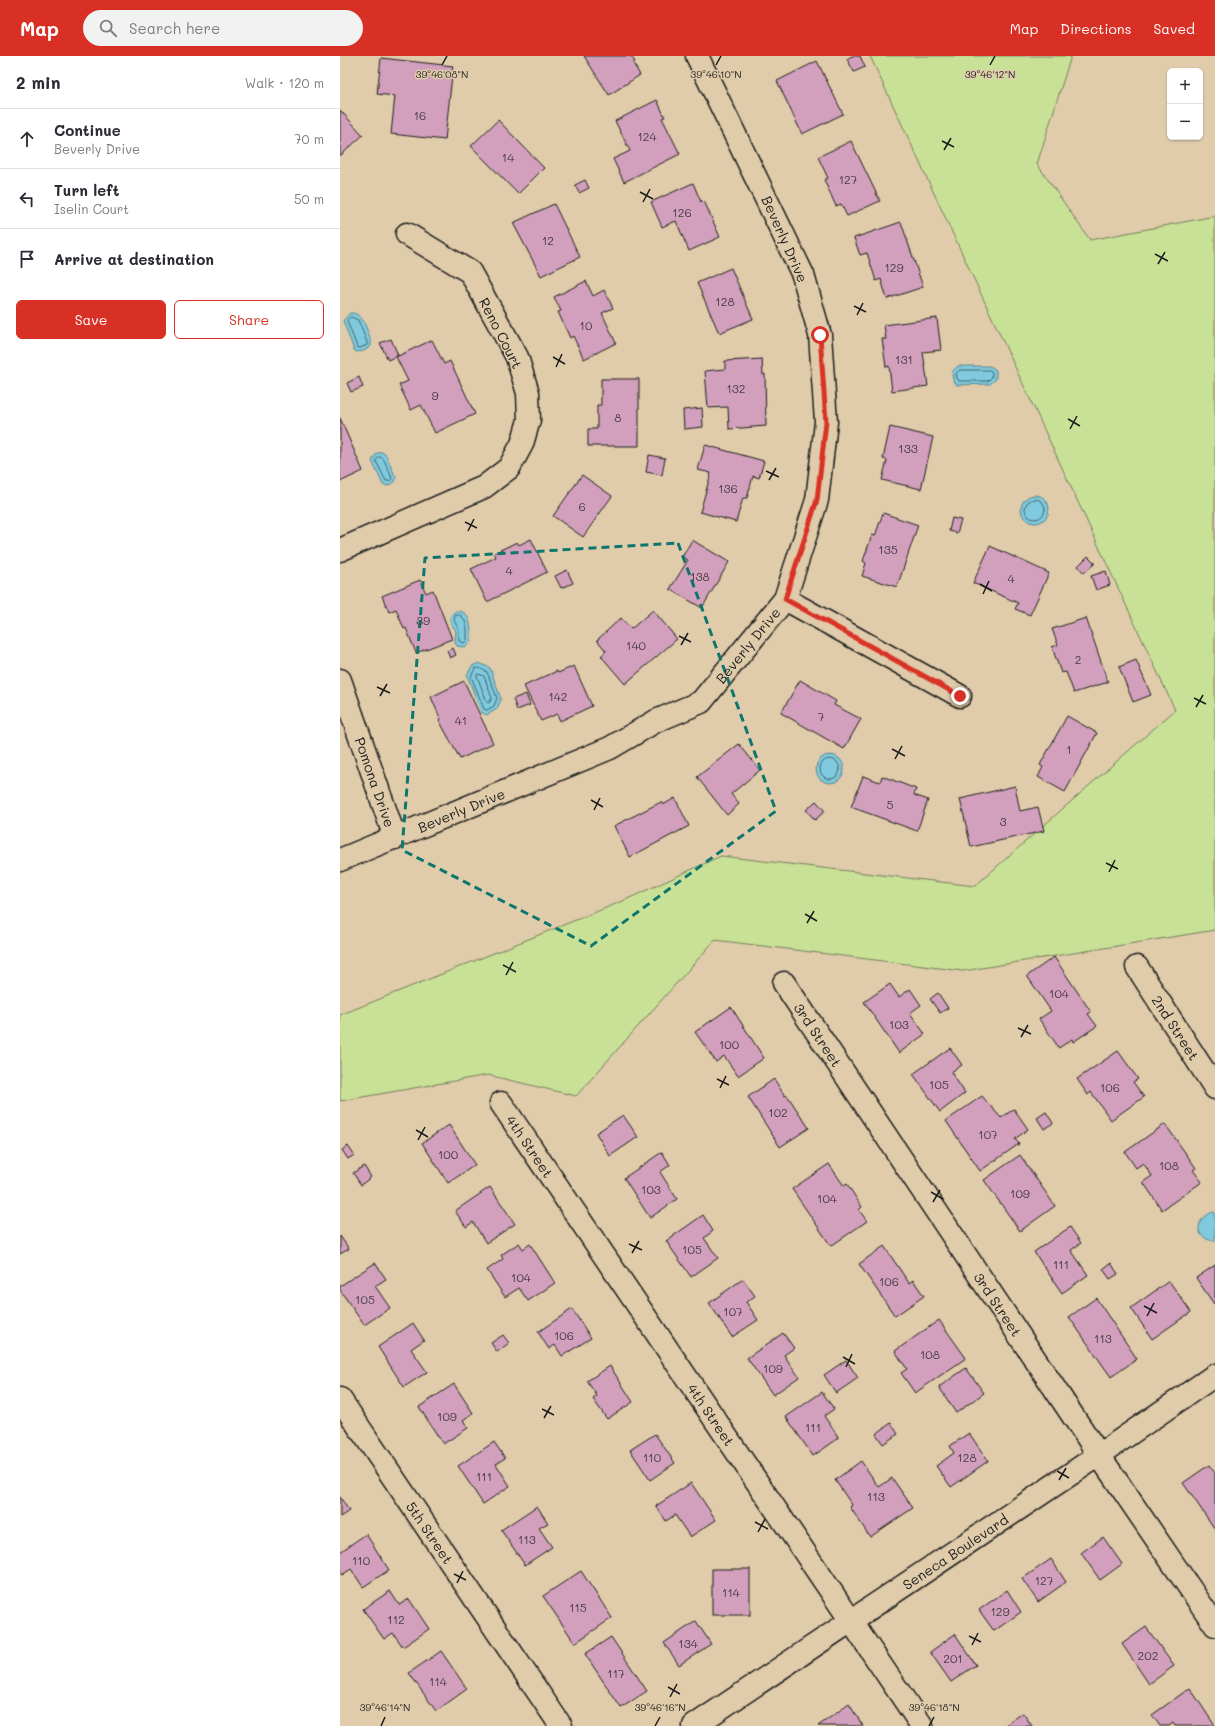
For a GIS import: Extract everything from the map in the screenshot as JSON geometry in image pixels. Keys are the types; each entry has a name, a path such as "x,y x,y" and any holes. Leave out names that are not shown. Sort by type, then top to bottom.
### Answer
{"street":[{"name":"Beverly Drive","path":"340,860 610,748 656,720 701,702 785,599 817,500 826,422 820,335 803,275 697,56"},
{"name":"Reno Court","path":"340,550 484,487 509,468 522,444 529,420 528,393 517,357 470,272 407,234"},
{"path":"785,599 960,696"},
{"name":"Pomona Drive","path":"340,680 395,838"},
{"name":"2nd Street","path":"1137,967 1215,1088"},
{"name":"3rd Street","path":"784,983 1099,1455 1215,1625"},
{"name":"4th Street","path":"501,1103 922,1726"},
{"name":"Seneca Boulevard","path":"694,1726 1099,1455 1215,1375"},
{"name":"5th Street","path":"340,1399 561,1726"}],"highlighted area":[{"path":"678,543 776,811 591,946 402,850 425,558"}],"green space":[{"path":"870,56 1071,56 1037,164 1090,240 1215,216 1215,930 963,971 715,940 576,1096 488,1075 340,1101 340,1015 623,901 721,856 975,886 1175,710"}],"water":[{"path":"350,313 359,316 366,328 371,346 364,351 356,352 354,350 343,321"},
{"path":"958,366 990,366 996,370 996,379 990,384 957,385 953,380 952,372"},
{"path":"382,452 386,455 396,478 395,482 388,486 383,485 372,461 377,453"},
{"path":"1035,495 1045,499 1049,509 1045,519 1035,523 1025,519 1021,509 1025,499"},
{"path":"456,611 465,614 470,622 471,641 466,647 457,646 455,642 456,631 450,621 450,618"},
{"path":"479,663 490,668 501,699 497,709 487,715 481,712 467,675 472,666"},
{"path":"830,755 836,756 840,759 843,763 843,775 840,779 836,782 830,783 824,782 820,779 817,775 816,769 817,763 820,759 824,756"},
{"path":"1213,1212 1215,1213 1215,1241 1203,1237 1199,1228 1202,1219"}],"building":[{"path":"584,56 631,56 640,75 609,95"},
{"path":"852,56 860,56 865,67 854,72 847,59"},
{"path":"381,58 453,66 445,140 391,134 395,96 377,94"},
{"path":"817,61 843,114 802,134 777,81"},
{"path":"657,100 665,117 662,118 680,154 624,182 613,159 630,151 615,121"},
{"path":"340,110 363,135 340,156"},
{"path":"498,120 544,168 518,194 471,146"},
{"path":"851,141 880,201 847,216 841,204 836,206 824,180 828,178 818,157"},
{"path":"585,180 589,188 579,193 575,185"},
{"path":"693,183 701,202 704,201 720,237 689,251 676,221 662,227 651,202"},
{"path":"554,204 580,257 541,276 513,223"},
{"path":"901,222 923,287 887,299 881,279 876,281 867,253 860,255 854,238"},
{"path":"731,268 753,319 719,333 697,283"},
{"path":"586,281 593,296 604,290 613,308 602,313 616,343 584,359 573,336 570,338 558,312 561,311 554,297"},
{"path":"937,318 941,350 923,352 928,386 892,391 889,366 886,367 882,339 886,339 884,325"},
{"path":"391,339 398,355 388,360 380,343"},
{"path":"432,340 444,364 450,361 475,414 435,433 421,405 411,410 399,385 408,381 396,357"},
{"path":"762,359 763,375 765,374 766,426 729,429 728,407 708,408 705,371 725,369 725,361"},
{"path":"359,377 363,387 351,392 347,383"},
{"path":"601,379 639,379 639,446 588,446 588,429 597,429 597,405 601,405"},
{"path":"702,408 703,427 684,429 683,410"},
{"path":"340,418 363,471 340,482"},
{"path":"890,427 933,437 921,489 882,480 887,460 883,459"},
{"path":"705,445 764,461 759,478 753,476 747,498 743,498 736,522 700,512 711,473 698,470"},
{"path":"649,455 665,458 662,475 646,472"},
{"path":"582,475 612,496 583,537 553,516"},
{"path":"883,513 918,525 897,587 862,576 866,563 863,561 872,535 875,536"},
{"path":"952,518 961,520 957,533 949,531"},
{"path":"531,539 547,572 487,602 471,569 496,557 494,553 517,542 519,545"},
{"path":"692,540 729,562 702,608 670,589 688,560 682,557"},
{"path":"990,546 1049,573 1030,615 1015,609 1018,603 973,583"},
{"path":"1088,556 1095,563 1084,573 1078,566"},
{"path":"567,570 573,583 561,588 555,576"},
{"path":"1106,571 1110,585 1096,590 1091,576"},
{"path":"420,580 426,593 433,590 452,639 416,653 406,628 404,629 396,609 389,612 382,596"},
{"path":"653,610 677,639 625,684 601,656 606,651 597,640 621,618 631,629"},
{"path":"1086,618 1108,682 1074,693 1066,672 1061,673 1052,647 1058,645 1052,629"},
{"path":"453,648 456,655 450,658 447,651"},
{"path":"1136,660 1151,695 1133,702 1119,667"},
{"path":"574,666 592,706 560,721 557,714 541,721 524,686 557,671 558,673"},
{"path":"800,680 836,701 834,705 861,719 844,749 781,713"},
{"path":"464,681 493,743 460,759 439,720 441,720 431,697"},
{"path":"526,694 530,705 517,710 513,699"},
{"path":"1067,716 1097,733 1065,792 1038,777 1043,767 1040,765"},
{"path":"739,744 760,770 731,794 739,804 727,815 697,777"},
{"path":"863,776 880,782 882,776 916,789 914,795 928,800 917,831 851,807"},
{"path":"1015,786 1020,811 1038,807 1044,831 971,847 960,799"},
{"path":"675,798 689,826 630,857 614,826 661,802 663,805"},
{"path":"816,801 825,811 815,820 806,810"},
{"path":"1054,957 1091,1012 1088,1014 1097,1026 1073,1042 1072,1039 1059,1048 1039,1019 1051,1011 1027,976"},
{"path":"890,984 899,997 910,989 921,1005 910,1013 925,1034 899,1053 864,1002"},
{"path":"938,993 948,1008 940,1013 930,999"},
{"path":"731,1007 764,1058 738,1076 724,1056 716,1062 695,1032"},
{"path":"950,1048 962,1065 951,1072 965,1093 940,1112 913,1074"},
{"path":"1118,1051 1138,1079 1133,1082 1144,1097 1111,1120 1091,1092 1088,1095 1077,1079"},
{"path":"774,1079 785,1096 787,1095 809,1128 780,1147 748,1097"},
{"path":"982,1096 1001,1118 1014,1109 1028,1129 1015,1139 1019,1144 980,1171 946,1121"},
{"path":"1046,1112 1053,1123 1044,1129 1037,1118"},
{"path":"623,1115 638,1137 610,1156 596,1133"},
{"path":"1165,1124 1196,1168 1193,1170 1202,1182 1162,1210 1143,1182 1152,1176 1143,1163 1136,1168 1125,1152"},
{"path":"449,1125 475,1165 448,1183 422,1143"},
{"path":"348,1146 354,1155 348,1159 342,1150"},
{"path":"662,1152 670,1165 660,1172 677,1199 650,1218 624,1178"},
{"path":"1020,1155 1055,1206 1020,1231 984,1180"},
{"path":"829,1164 844,1186 847,1184 862,1207 859,1210 867,1221 831,1246 792,1189"},
{"path":"364,1166 371,1177 361,1185 353,1173"},
{"path":"490,1187 515,1224 486,1243 473,1222 466,1227 455,1211"},
{"path":"703,1215 713,1231 704,1238 718,1258 691,1277 666,1241"},
{"path":"1070,1227 1081,1243 1071,1250 1088,1275 1062,1293 1034,1252"},
{"path":"340,1236 349,1249 340,1254"},
{"path":"519,1243 523,1249 530,1244 555,1283 528,1301 519,1288 505,1297 487,1270 503,1259 501,1255"},
{"path":"884,1246 909,1283 913,1280 924,1296 895,1316 859,1264"},
{"path":"375,1263 386,1279 375,1286 390,1308 364,1325 340,1290 340,1286"},
{"path":"1111,1263 1118,1274 1110,1279 1103,1269"},
{"path":"1215,1265 1215,1303 1214,1304 1196,1278"},
{"path":"743,1279 755,1296 746,1302 758,1320 732,1337 709,1303"},
{"path":"1169,1281 1191,1312 1152,1339 1131,1308"},
{"path":"1096,1298 1137,1359 1111,1377 1069,1317"},
{"path":"572,1309 591,1338 562,1356 555,1345 549,1349 538,1332"},
{"path":"939,1320 966,1358 915,1393 901,1373 907,1369 895,1351"},
{"path":"413,1323 424,1340 411,1349 427,1372 404,1387 378,1347"},
{"path":"783,1333 794,1348 784,1355 799,1377 773,1395 747,1358"},
{"path":"503,1335 509,1343 497,1352 491,1343"},
{"path":"846,1360 858,1378 836,1393 824,1375"},
{"path":"610,1366 633,1402 607,1419 593,1399 597,1396 587,1381"},
{"path":"966,1368 984,1393 956,1413 939,1387"},
{"path":"454,1384 473,1413 463,1420 468,1428 443,1444 419,1407"},
{"path":"822,1392 834,1409 824,1416 839,1438 813,1456 786,1417"},
{"path":"891,1423 898,1434 883,1444 876,1434"},
{"path":"969,1433 988,1461 951,1487 936,1466 954,1453 950,1446"},
{"path":"655,1434 675,1463 650,1480 630,1450"},
{"path":"494,1442 505,1458 496,1464 510,1486 483,1504 458,1466"},
{"path":"861,1461 879,1487 892,1478 913,1508 870,1537 850,1507 852,1505 835,1480"},
{"path":"1209,1465 1215,1473 1215,1529 1183,1483"},
{"path":"691,1483 716,1520 690,1537 675,1515 666,1521 656,1506"},
{"path":"340,1497 349,1511 340,1517"},
{"path":"537,1506 548,1523 539,1528 552,1547 525,1565 501,1530"},
{"path":"366,1534 389,1570 363,1587 351,1569 342,1575 340,1573 340,1552"},
{"path":"1103,1537 1122,1564 1100,1580 1081,1553"},
{"path":"1051,1559 1066,1582 1038,1602 1022,1579"},
{"path":"712,1569 750,1569 750,1615 712,1615"},
{"path":"581,1571 612,1618 575,1643 543,1596"},
{"path":"1007,1590 1021,1612 994,1631 979,1610"},
{"path":"390,1591 399,1605 409,1599 429,1629 403,1647 393,1633 384,1639 363,1609"},
{"path":"696,1621 711,1644 679,1665 664,1643"},
{"path":"1146,1627 1174,1666 1149,1684 1122,1644"},
{"path":"955,1634 976,1665 951,1682 930,1652"},
{"path":"611,1637 647,1691 621,1708 585,1654"},
{"path":"441,1651 467,1689 436,1711 409,1673"},
{"path":"1190,1688 1215,1726 1175,1726 1173,1723 1169,1726 1160,1726 1152,1715"},
{"path":"849,1704 863,1726 818,1726"},
{"path":"1023,1713 1032,1726 1004,1726"}],"route":[{"path":"820,335 826,422 817,500 785,599 960,696"}]}
